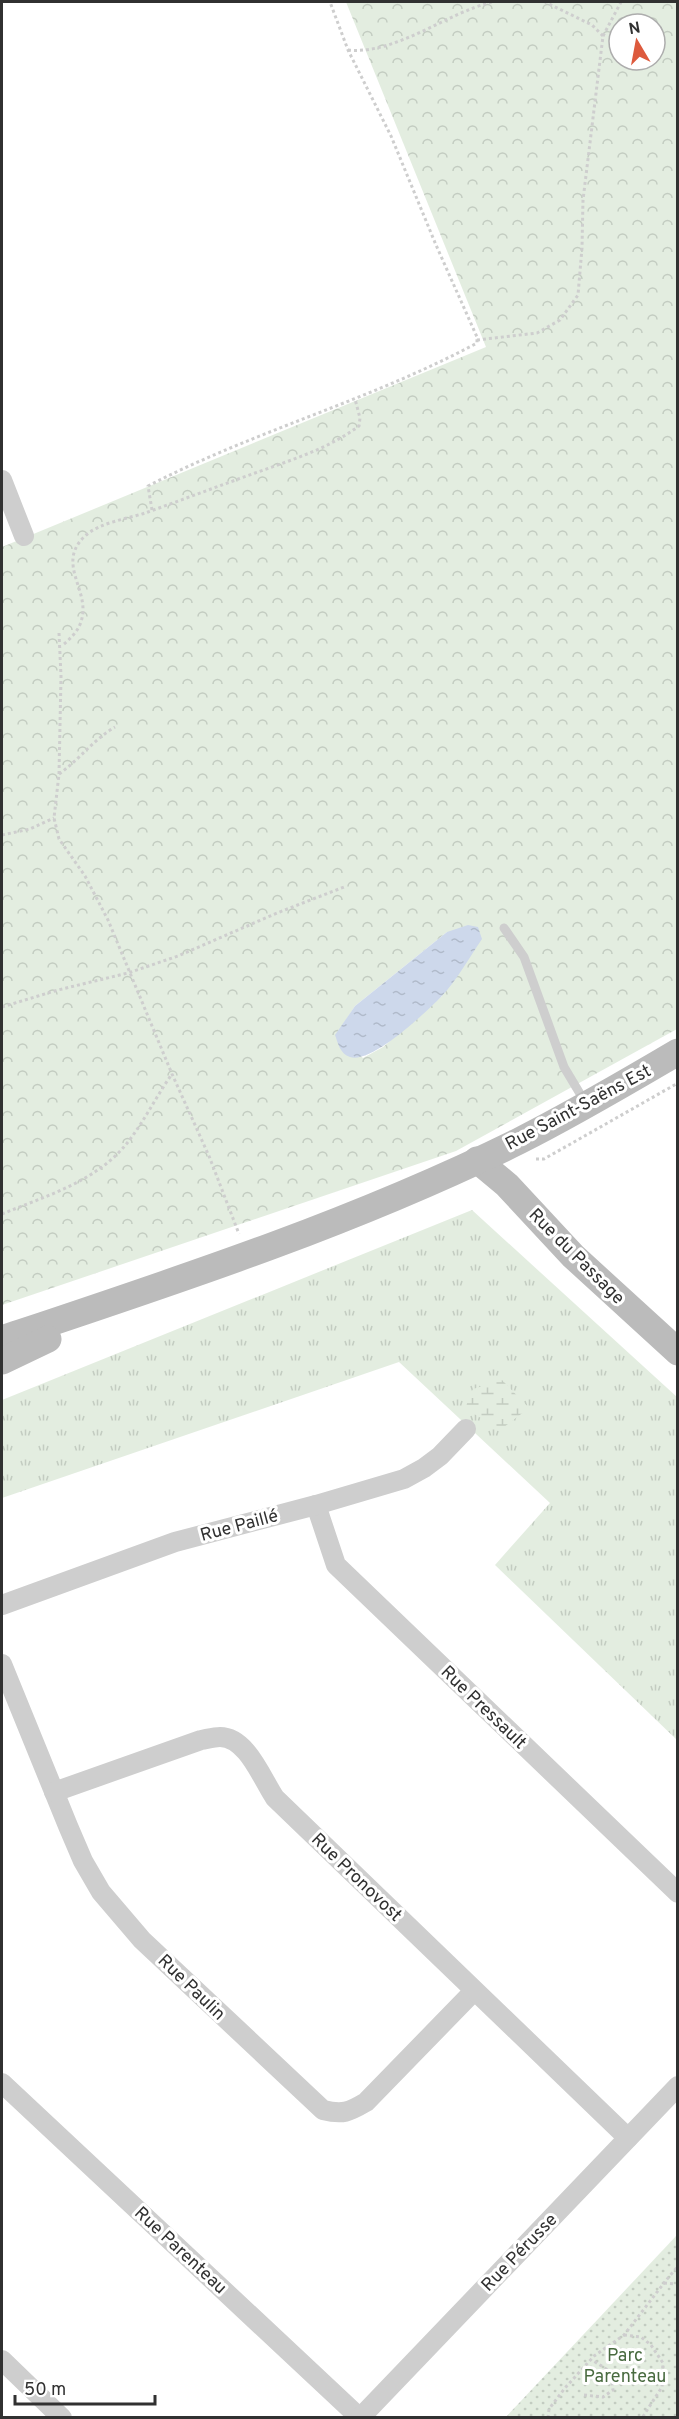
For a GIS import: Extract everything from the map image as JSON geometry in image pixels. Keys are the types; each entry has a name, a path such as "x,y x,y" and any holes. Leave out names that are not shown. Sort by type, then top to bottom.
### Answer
{"main road":[{"name":"Rue Saint-Saëns Est","path":"169,1283 248,1255 366,1208 477,1160 586,1105 678,1052"},
{"name":"Rue du Passage","path":"477,1160 507,1185 573,1256 678,1352"},
{"path":"2,1339 169,1283"},
{"path":"2,1361 169,1283"}],"street":[{"path":"2,480 24,536"},
{"name":"Rue Paillé","path":"2,1605 175,1542 404,1479 440,1456 466,1429"},
{"name":"Rue Pressault","path":"316,1505 336,1565 678,1893"},
{"name":"Rue Paulin","path":"2,1664 83,1861 101,1892 123,1920 293,2085 323,2110 339,2114 366,2102 474,1991"},
{"name":"Rue Pronovost","path":"54,1792 201,1740 221,1737 237,1742 249,1754 275,1798 628,2138"},
{"name":"Rue Parenteau","path":"2,2083 360,2418"},
{"name":"Rue Pérusse","path":"360,2418 678,2086"},
{"path":"2,2360 62,2418"}],"lane":[{"path":"504,928 524,957 564,1067 586,1105"}],"path":[{"path":"330,2 348,50 391,136 477,340"},
{"path":"348,50 362,52 389,44 492,2"},
{"path":"545,2 592,25 603,36"},
{"path":"477,340 537,333 560,320 578,295 583,200 603,36 621,2"},
{"path":"152,510 148,486 199,460 355,399 452,357 477,343 477,340"},
{"path":"64,644 76,633 82,617 73,561 75,547 87,534 316,450 346,436 359,426 360,418 355,399"},
{"path":"59,633 61,676 59,774 54,818 59,839 85,876 108,920 128,973 209,1156 248,1255"},
{"path":"59,774 90,745 115,727"},
{"path":"2,835 30,829 54,818"},
{"path":"2,1007 58,990 128,973 178,956 344,887"},
{"path":"2,1214 46,1198 93,1173 122,1149 172,1074"},
{"path":"548,2418 549,2409 592,2360 624,2335 678,2266"},
{"path":"664,2283 678,2284"},
{"path":"624,2335 641,2337 651,2345 663,2363 662,2387 642,2418"},
{"path":"584,2395 603,2397 613,2390 611,2372 592,2360"}],"green space":[{"path":"346,2 677,2 677,1029 456,1151 2,1305 2,547 486,347","holes":["447,932 442,996 383,1047 363,1058 336,1035 355,1006"]},
{"path":"472,1210 677,1397 677,1740 495,1565 550,1503 399,1362 2,1498 2,1400"},
{"path":"502,1380 529,1408 500,1430 465,1408 473,1389"},
{"name":"Parc Parenteau","path":"677,2235 677,2417 506,2417"}],"water":[{"path":"468,925 478,927 482,939 441,997 424,1014 385,1045 360,1057 350,1057 344,1053 335,1035 355,1006 447,932"}]}
